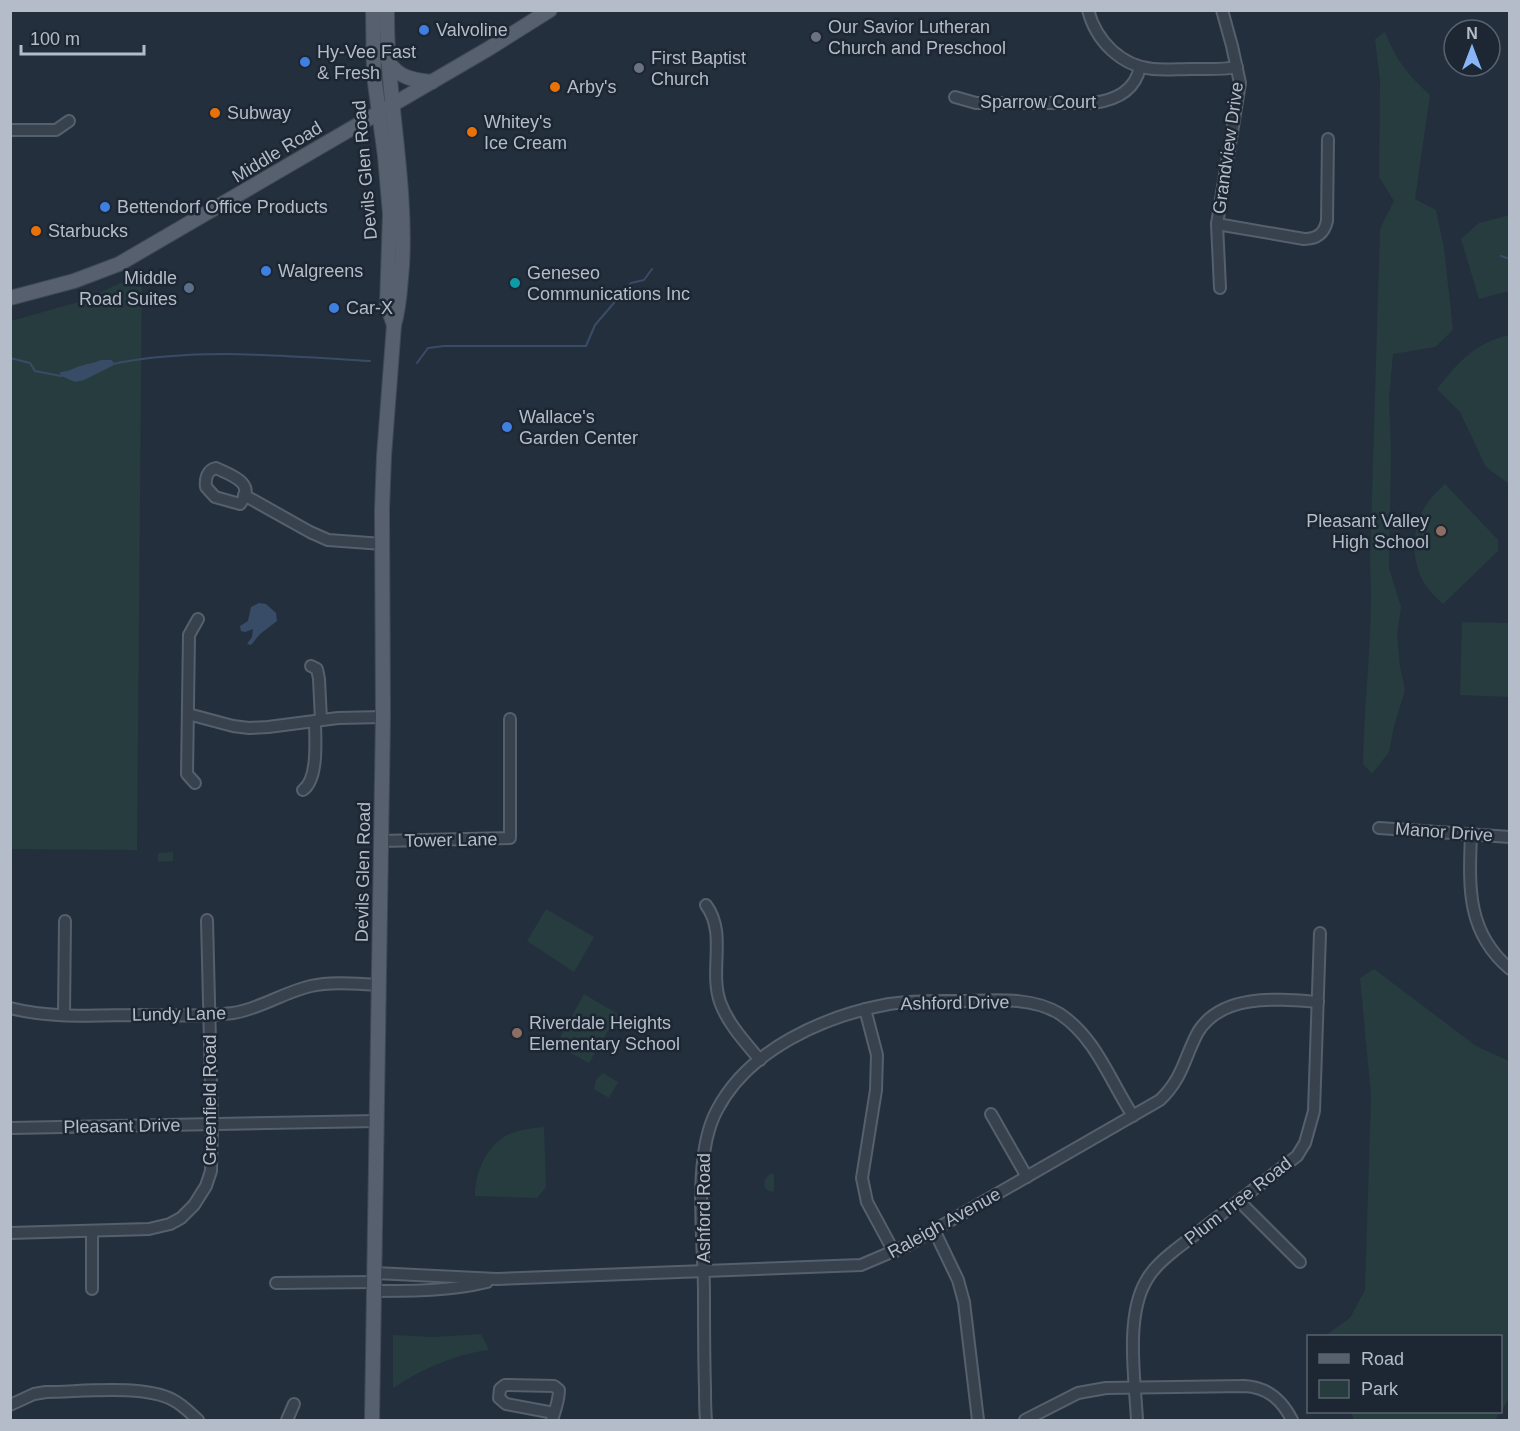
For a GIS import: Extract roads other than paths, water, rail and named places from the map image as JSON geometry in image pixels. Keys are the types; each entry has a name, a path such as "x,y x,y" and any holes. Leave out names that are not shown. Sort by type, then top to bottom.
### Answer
{"main road":[{"name":"Devils Glen Road","path":"373,10 374,76 385,109"},
{"name":"Devils Glen Road","path":"372,1420 383,717 384,456 394,325 387,305 390,214 385,109 388,61 387,10"},
{"name":"Middle Road","path":"10,297 74,281 119,264 432,82 550,10"},
{"path":"388,61 399,74 417,81 432,82"}],"street":[{"path":"1088,10 1095,30 1108,48 1119,57 1140,67 1159,69 1237,68"},
{"name":"Grandview Drive","path":"1220,288 1217,224 1240,93 1237,68 1222,10"},
{"name":"Sparrow Court","path":"956,97 976,103 1105,102 1131,87 1140,67"},
{"path":"10,130 56,130 69,121"},
{"path":"1217,224 1304,239 1318,236 1326,227 1327,221 1328,139"},
{"path":"244,495 328,540 383,544"},
{"path":"195,783 187,774 189,635 198,619"},
{"path":"303,790 309,786 314,768 318,721 319,680 317,669 311,666"},
{"path":"188,714 249,728 383,717"},
{"name":"Tower Lane","path":"381,841 510,838 510,719"},
{"name":"Manor Drive","path":"1379,828 1509,837"},
{"path":"1471,834 1470,897 1477,924 1495,955 1509,969"},
{"path":"706,905 713,915 717,936 717,988 720,1002 737,1032 760,1060"},
{"name":"Greenfield Road","path":"10,1233 148,1229 170,1224 181,1218 194,1205 211,1171 207,920"},
{"path":"64,1015 65,921"},
{"name":"Plum Tree Road","path":"1137,1420 1134,1335 1136,1310 1146,1280 1157,1266 1175,1250 1297,1156 1305,1143 1314,1111 1320,933"},
{"name":"Lundy Lane","path":"10,1008 64,1015 209,1015 250,1009 310,986 379,985"},
{"name":"Ashford Drive","path":"866,1009 914,1002 1010,1000 1057,1012 1079,1028 1098,1055 1133,1116"},
{"name":"Raleigh Avenue","path":"375,1282 861,1266 894,1252 934,1230 1160,1100 1180,1075 1198,1033 1217,1013 1240,1003 1256,1001 1317,1002"},
{"path":"866,1009 877,1055 876,1090 862,1178 867,1202 894,1252"},
{"name":"Ashford Road","path":"706,1420 702,1204 703,1154 706,1134 716,1110 731,1087 760,1060 776,1048 820,1025 866,1009"},
{"path":"991,1114 1027,1177"},
{"name":"Pleasant Drive","path":"10,1128 377,1121"},
{"path":"1239,1201 1300,1262"},
{"path":"934,1230 955,1271 964,1302 978,1420"},
{"path":"92,1231 92,1289"},
{"name":"Raleigh Avenue","path":"375,1282 431,1291 467,1287 497,1279"},
{"path":"276,1283 375,1282"},
{"path":"505,1385 554,1386 559,1390 553,1417 506,1404 499,1398 500,1389 505,1385"},
{"path":"1025,1420 1078,1394 1106,1388 1244,1386 1259,1388 1274,1395 1285,1407 1292,1420"},
{"path":"10,1406 34,1394 46,1392 136,1391 155,1393 171,1399 198,1420"},
{"path":"287,1420 294,1404"}],"water":[{"path":"101,360 112,360 114,365 75,382 61,376 60,372"},
{"path":"259,603 266,604 276,613 277,621 260,634 251,645 247,644 252,637 253,629 245,632 241,631 240,626 248,621 251,607"}],"waterway":[{"path":"1501,256 1510,259"},
{"path":"417,363 428,348 444,346 586,346 595,325 631,283 644,280 652,269"},
{"path":"113,364 209,354 274,355 370,361"},
{"path":"10,358 30,363 35,371 61,376"}],"place":[{"name":"Valvoline","path":"424,30"},
{"name":"Our Savior Lutheran Church and Preschool","path":"816,37"},
{"name":"Hy-Vee Fast & Fresh","path":"305,62"},
{"name":"First Baptist Church","path":"639,68"},
{"name":"Arby's","path":"555,87"},
{"name":"Subway","path":"215,113"},
{"name":"Whitey's Ice Cream","path":"472,132"},
{"name":"Bettendorf Office Products","path":"105,207"},
{"name":"Starbucks","path":"36,231"},
{"name":"Walgreens","path":"266,271"},
{"name":"Geneseo Communications Inc","path":"515,283"},
{"name":"Middle Road Suites","path":"189,288"},
{"name":"Car-X","path":"334,308"},
{"name":"Wallace's Garden Center","path":"507,427"},
{"name":"Pleasant Valley High School","path":"1441,531"},
{"name":"Riverdale Heights Elementary School","path":"517,1033"}]}
